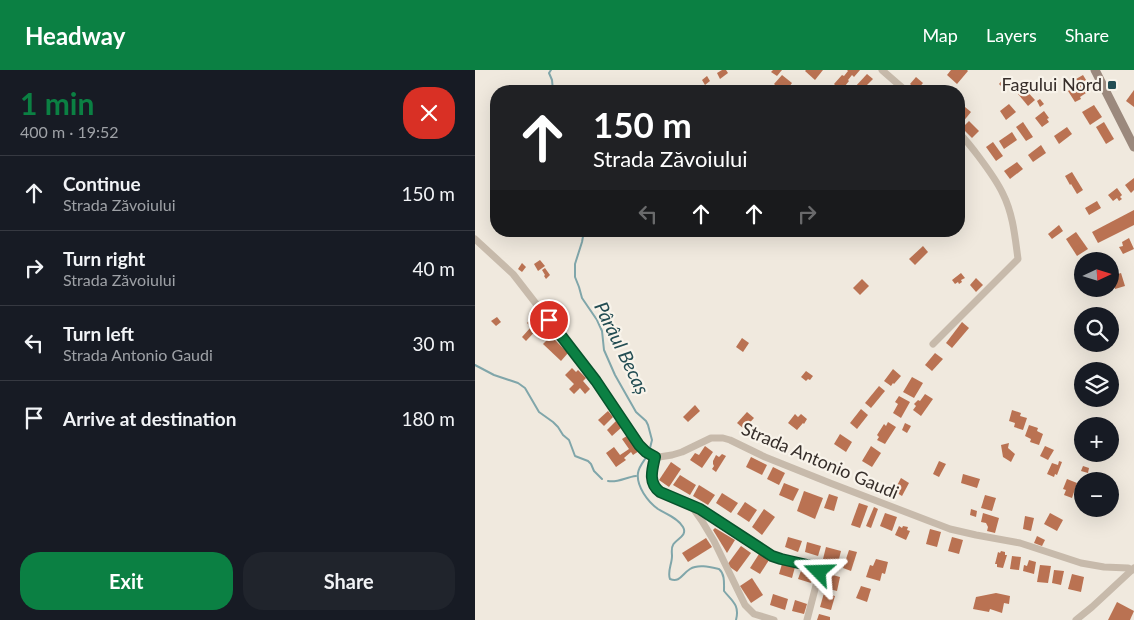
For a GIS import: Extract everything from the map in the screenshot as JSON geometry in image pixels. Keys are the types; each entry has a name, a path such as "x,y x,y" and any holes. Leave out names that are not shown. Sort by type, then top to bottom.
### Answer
{"street":[{"path":"882,70 899,85"},
{"path":"1095,70 1134,147"},
{"path":"933,344 1018,259 1013,224 1004,195 984,163 965,139"},
{"path":"475,239 513,274 596,381 639,445 651,455 651,476 655,489 690,504 713,517 772,556 817,568 819,574 807,620"},
{"name":"Strada Antonio Gaudi","path":"651,455 672,455 711,438 723,438 765,457 950,529 1020,543 1081,563 1133,569"},
{"path":"690,504 715,541 745,606 754,614 775,620"},
{"path":"1076,620 1093,608 1133,569"}],"building":[{"path":"726,70 728,73 720,79 717,73"},
{"path":"773,70 782,70 777,76 771,72"},
{"path":"806,70 823,70 815,80"},
{"path":"860,70 854,77 852,75 846,85 834,84 842,75 844,76 848,71"},
{"path":"951,70 968,71 957,84 947,75"},
{"path":"867,74 873,79 867,85 857,85"},
{"path":"782,75 792,83 790,85 774,84"},
{"path":"1083,75 1091,88 1080,97 1081,99 1075,102 1068,91 1078,81 1076,79"},
{"path":"707,76 710,81 705,85 702,80"},
{"path":"916,77 923,83 921,85 910,84"},
{"path":"1005,77 1011,82 1003,88 999,84"},
{"path":"1024,88 1035,100 1028,106 1018,94"},
{"path":"1134,90 1134,107 1126,101"},
{"path":"1040,99 1044,104 1040,107 1037,101"},
{"path":"1009,104 1016,112 1006,120 1000,111"},
{"path":"1094,105 1102,117 1090,125 1082,112"},
{"path":"965,107 971,112 965,119"},
{"path":"1044,111 1049,118 1047,119 1049,122 1042,127 1035,118"},
{"path":"969,121 979,131 972,138 965,131 965,125"},
{"path":"1023,122 1033,137 1026,141 1016,127"},
{"path":"1104,122 1114,139 1106,144 1096,127"},
{"path":"1067,127 1072,134 1059,144 1054,136"},
{"path":"1012,132 1017,140 1004,149 999,141"},
{"path":"993,142 1003,156 996,161 986,147"},
{"path":"1041,145 1046,153 1033,162 1028,155"},
{"path":"1017,162 1023,169 1010,179 1004,171"},
{"path":"1072,172 1083,190 1077,194 1065,176"},
{"path":"1134,178 1134,190 1131,193 1125,185"},
{"path":"1117,188 1122,195 1120,197 1122,199 1119,201 1117,198 1113,201 1108,195"},
{"path":"1097,201 1101,208 1089,215 1085,208"},
{"path":"1134,210 1134,225 1098,243 1092,232"},
{"path":"1059,225 1063,231 1052,239 1048,234"},
{"path":"1076,232 1088,249 1083,252 1074,252 1066,239"},
{"path":"1129,238 1134,249 1123,254 1119,247 1123,246 1122,242"},
{"path":"923,246 928,252 915,265 909,259"},
{"path":"540,260 545,266 538,271 534,264"},
{"path":"522,263 526,267 522,272 518,269"},
{"path":"545,268 550,275 546,279 542,270"},
{"path":"961,273 965,278 959,284 958,282 955,284 952,280"},
{"path":"1121,273 1125,286 1119,288 1119,274"},
{"path":"976,278 983,285 976,292 970,285"},
{"path":"862,279 869,286 860,295 853,288"},
{"path":"563,309 567,314 561,319 557,315"},
{"path":"535,315 543,323 526,341 522,337 531,327 527,323"},
{"path":"497,317 501,322 496,326 491,321"},
{"path":"962,322 969,328 952,348 946,343"},
{"path":"551,336 568,353 561,361 543,344"},
{"path":"742,338 749,343 743,352 736,347"},
{"path":"935,353 943,359 932,371 925,365"},
{"path":"572,368 576,372 578,370 586,378 583,381 590,389 585,394 580,388 574,394 569,389 574,384 565,375"},
{"path":"893,369 901,376 891,386 884,381"},
{"path":"806,371 813,376 810,380 806,381 801,377"},
{"path":"912,377 923,383 914,398 903,392"},
{"path":"879,386 885,391 871,408 865,403"},
{"path":"925,394 933,399 921,416 913,410 916,406 914,404 918,400 920,401"},
{"path":"899,396 910,402 901,418 893,413 898,404 895,402"},
{"path":"695,405 700,411 688,422 683,417"},
{"path":"861,409 868,415 857,429 850,423"},
{"path":"1012,410 1021,413 1020,416 1027,418 1023,430 1014,427 1015,423 1009,421"},
{"path":"608,411 613,417 604,426 598,420"},
{"path":"747,412 754,418 744,429 737,423"},
{"path":"795,414 798,417 801,414 807,419 797,430 788,423"},
{"path":"616,421 622,427 612,436 607,430"},
{"path":"888,422 896,427 885,444 877,440 879,437 877,435 884,424 886,426"},
{"path":"905,423 911,426 907,433 902,430"},
{"path":"1029,425 1038,428 1037,431 1043,434 1039,445 1030,442 1031,439 1025,436"},
{"path":"630,434 642,449 633,455 631,452 624,458 626,460 616,467 606,453 614,447 620,455 629,449 622,439"},
{"path":"840,434 852,442 846,452 834,444"},
{"path":"1009,443 1008,448 1015,454 1011,462 1003,457 1001,445"},
{"path":"705,446 713,452 702,468 690,460 695,453 699,455"},
{"path":"871,446 881,453 872,467 862,461"},
{"path":"1045,446 1054,450 1048,460 1040,456"},
{"path":"722,454 726,456 716,472 712,469 714,466 713,461 716,455 719,457"},
{"path":"751,457 767,465 762,475 746,467"},
{"path":"939,461 946,464 939,477 933,474"},
{"path":"1059,461 1062,462 1057,475 1055,474 1054,477 1047,474 1052,463 1058,465"},
{"path":"671,462 681,469 669,487 659,480"},
{"path":"1083,466 1089,468 1088,472 1081,471"},
{"path":"773,467 785,473 779,485 767,479"},
{"path":"963,474 980,479 977,488 961,483"},
{"path":"680,475 696,485 690,495 673,485"},
{"path":"901,478 909,483 902,496 894,491"},
{"path":"1067,479 1074,482 1072,498 1064,495 1066,490 1063,489"},
{"path":"784,483 799,489 793,501 779,495"},
{"path":"699,485 715,495 708,505 693,496"},
{"path":"804,491 823,498 815,519 797,511"},
{"path":"722,493 738,503 731,513 716,503"},
{"path":"829,494 838,497 834,511 824,508"},
{"path":"985,495 996,498 992,511 981,508"},
{"path":"745,502 757,510 749,522 737,514"},
{"path":"859,503 868,506 860,528 851,525"},
{"path":"874,507 878,509 871,528 866,526"},
{"path":"764,509 775,517 762,535 752,527"},
{"path":"971,509 977,511 976,517 970,515"},
{"path":"885,513 897,517 892,531 880,526"},
{"path":"983,513 999,518 995,533 987,531 986,523 981,522"},
{"path":"1050,513 1063,520 1057,531 1044,524"},
{"path":"1025,516 1034,518 1031,531 1023,529"},
{"path":"899,526 902,528 903,526 908,527 907,530 910,531 906,540 895,535"},
{"path":"715,528 735,540 727,553 713,530"},
{"path":"930,529 941,532 937,547 926,544"},
{"path":"1037,536 1045,540 1042,546 1034,543"},
{"path":"788,537 802,541 798,552 785,547"},
{"path":"952,537 963,540 959,554 948,551"},
{"path":"706,538 712,547 688,562 682,553"},
{"path":"807,542 821,546 818,556 805,552"},
{"path":"741,546 751,553 737,572 727,565"},
{"path":"826,547 841,551 838,563 823,559"},
{"path":"849,550 857,552 851,571 843,568"},
{"path":"1001,551 1007,555 1003,568 997,567 997,564 995,564 998,552 1000,553"},
{"path":"759,554 769,560 760,574 750,568"},
{"path":"1012,556 1021,557 1019,570 1010,569"},
{"path":"876,559 888,562 885,574 882,573 880,581 866,577 870,565 873,566"},
{"path":"1029,560 1036,562 1034,574 1023,571 1024,565 1027,566"},
{"path":"782,564 795,567 792,578 779,574"},
{"path":"1040,565 1051,566 1048,583 1037,582"},
{"path":"802,568 814,572 811,583 798,579"},
{"path":"1054,570 1064,571 1061,585 1052,583"},
{"path":"829,574 840,577 837,591 825,588"},
{"path":"1072,574 1084,577 1081,592 1068,589"},
{"path":"752,578 763,595 751,603 740,586"},
{"path":"861,586 871,589 867,602 856,598"},
{"path":"824,593 835,596 831,610 820,607"},
{"path":"996,593 1010,596 1009,604 1004,603 1002,613 990,609 989,612 973,609 976,597"},
{"path":"773,594 788,599 785,610 770,605"},
{"path":"795,600 807,604 804,614 792,611"},
{"path":"1117,602 1134,611 1130,620 1108,620"},
{"path":"819,614 830,617 830,620 817,620"}],"waterway":[{"name":"Pârâul Becaș","path":"551,70 549,73 552,85"},
{"name":"Pârâul Becaș","path":"583,237 575,264 575,277 582,298 602,331 604,350 615,375 636,412 648,425 652,440 649,452"},
{"path":"475,365 494,375 518,383 525,388 539,412 553,422 569,440 575,456 588,461 602,479"},
{"name":"Pârâul Becaș","path":"647,456 640,466 638,473 641,488 654,506 672,516 684,530 683,535 672,546 670,579 679,579 690,569 697,567 704,566 719,569 723,576 724,591 736,607 736,620"},
{"path":"608,481 636,476"}],"place":[{"name":"Fagului Nord","path":"1112,85"}],"route":[{"path":"549,320 596,381 639,445 655,457 651,476 655,489 700,509 772,556 816,567 819,572"}]}
